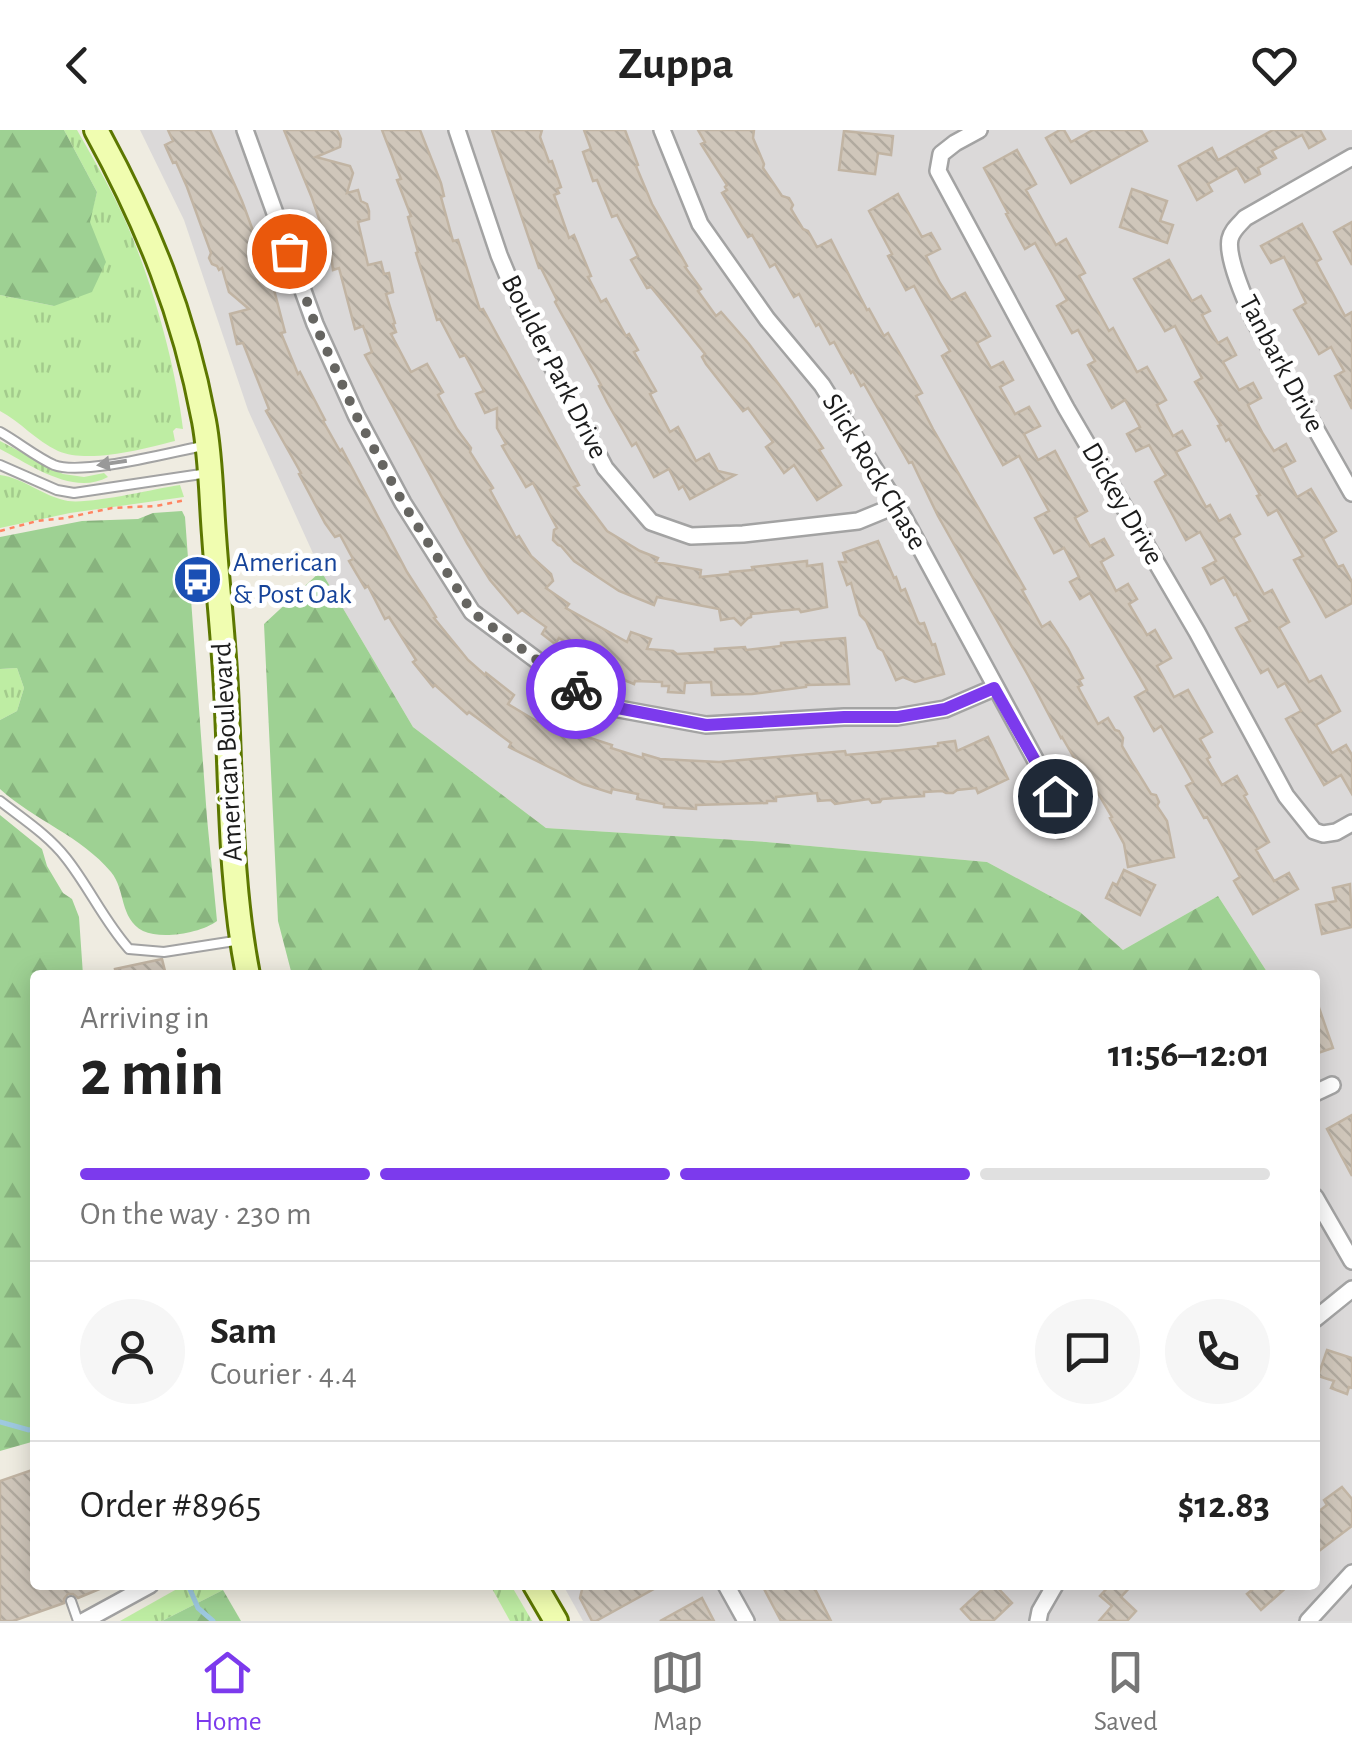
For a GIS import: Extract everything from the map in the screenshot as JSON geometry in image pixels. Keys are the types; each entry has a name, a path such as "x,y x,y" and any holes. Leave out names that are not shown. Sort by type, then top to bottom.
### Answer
{"street":[{"path":"245,130 315,324 356,415 403,503 472,612 597,704 706,725 898,717 945,709 994,688"},
{"name":"Boulder Park Drive","path":"457,130 518,303 605,468 651,522 691,536 743,534 858,521 896,505"},
{"name":"Slick Rock Chase","path":"662,130 700,224 768,319 822,385 896,505 1055,796 1060,830"},
{"name":"Dickey Drive","path":"980,130 941,154 938,171 1066,408 1197,632 1286,796 1314,831 1336,832 1352,823"},
{"name":"American Boulevard","path":"100,132 168,282 188,345 208,446 227,705 231,821 247,970"},
{"name":"Tanbark Drive","path":"1352,158 1245,218 1234,230 1230,248 1240,290 1254,320 1352,493"},
{"path":"1320,1091 1332,1085"},
{"path":"1320,1206 1352,1261"},
{"path":"1320,1315 1352,1289"},
{"path":"1308,1621 1352,1573"},
{"path":"81,1621 140,1590"},
{"path":"539,1590 556,1621"},
{"path":"729,1590 746,1621"},
{"path":"1038,1621 1052,1590"}],"lane":[{"path":"0,432 54,465 68,468 208,446"},
{"path":"0,465 66,493 210,472"},
{"path":"0,801 46,836 66,858 129,948 164,952 242,940"},
{"path":"71,1601 81,1621"}],"path":[{"path":"0,532 37,521 112,508 186,500"}],"shaded area":[{"path":"140,130 1352,130 1352,1621 583,1621 566,1590 1320,1590 1320,970 1266,970 1218,896 1123,950 1080,912 987,862 546,828 413,727 321,571 248,410 184,220"}],"green space":[{"path":"0,130 64,130 97,192 90,222 106,262 92,292 54,306 0,295"},
{"path":"64,130 77,130 96,164 127,224 148,281 179,402 183,429 173,431 175,441 116,454 70,455 50,447 0,411 0,295 54,306 89,222 97,192"},
{"path":"0,441 63,474 84,477 104,473 108,477 81,483 52,476 0,449"},
{"path":"0,475 68,501 180,485 184,497 70,513 0,528"},
{"path":"182,511 217,921 192,932 160,935 143,931 130,919 116,879 99,859 0,789 0,720 17,711 24,688 17,668 0,669 0,537 82,521 138,519 153,513"},
{"path":"321,571 413,727 546,828 987,862 1080,912 1123,950 1218,896 1266,970 291,970 278,921 264,624"},
{"path":"17,668 24,688 17,711 0,720 0,669"},
{"path":"0,815 42,849 63,893 72,899 79,917 83,970 30,970 30,1442 0,1451"},
{"path":"175,1590 223,1590 162,1621 120,1621"},
{"path":"223,1590 241,1621 162,1621"},
{"path":"493,1590 514,1590 532,1621 510,1621"}],"building":[{"path":"168,130 210,130 262,255 251,259 258,282 271,278 285,332 281,333 298,374 434,618 468,660 514,695 508,704 560,731 562,725 643,758 643,754 660,759 719,762 845,751 846,755 955,741 957,751 988,737 1008,779 978,793 976,788 953,793 924,792 924,796 872,803 869,799 835,804 831,800 818,801 817,793 776,797 776,801 767,803 696,805 696,809 664,807 637,799 638,794 612,789 611,793 583,784 509,747 511,743 433,687 413,662 416,660 389,617 385,619 368,586 365,588 340,535 335,537 325,523 266,411 269,409 243,343 237,344 230,314 249,309 229,292 222,268 219,270 209,258 211,253 187,187 165,145 173,141"},
{"path":"284,130 337,130 340,147 316,157 350,166 353,173 347,193 358,190 361,201 367,204 369,219 358,222 368,265 381,262 384,274 389,273 393,292 386,294 396,332 391,334 411,372 427,364 443,392 438,395 493,488 490,490 516,538 519,536 531,556 551,574 553,581 546,588 569,604 566,608 627,642 631,632 651,639 647,649 677,654 845,638 849,684 712,695 711,682 685,683 684,693 668,692 669,686 662,686 662,682 634,684 592,667 577,659 581,651 559,638 555,644 542,634 546,627 522,610 518,613 490,580 467,543 365,355 372,352 363,326 355,329 339,268 333,270 312,198"},
{"path":"382,130 420,130 441,183 453,241 458,240 480,310 483,309 579,485 574,487 607,531 658,558 656,562 701,570 700,577 807,561 807,566 822,564 827,607 751,614 741,625 734,618 721,620 719,609 657,597 654,605 619,591 574,561 553,540 557,528 533,483 526,487 502,446 506,444 497,428 497,408 485,413 476,394 484,391 465,355 460,357 440,319 437,320 416,253 408,217 411,216 397,180 401,179"},
{"path":"492,130 542,130 540,137 561,187 554,195 569,238 574,235 601,302 606,299 638,350 634,352 656,391 650,394 670,432 678,427 696,461 709,454 718,471 735,475 690,499 683,486 679,489 669,469 654,477 636,443 632,446 539,268"},
{"path":"584,130 625,130 652,204 701,289 698,291 716,316 721,312 749,344 792,402 823,448 819,450 841,485 817,500 794,465 784,473 766,447 773,442 748,408 743,411 706,364 702,357 705,354 651,287 647,288 631,260 638,256 617,215 612,217 597,180 593,181 583,152 591,149"},
{"path":"698,130 754,130 763,168 782,196 789,198 803,229 817,247 831,240 867,310 884,336 888,333 922,393 916,396 1025,589 1022,590 1042,627 1050,622 1068,649 1083,678 1078,687 1098,724 1108,718 1119,731 1122,746 1151,794 1156,795 1157,806 1167,821 1174,857 1128,867 1124,844 1112,817 1061,738 912,462 909,463 864,384 861,386 851,373 834,342 830,344 819,324 816,326 799,294 794,297 775,264 770,267 752,235 748,237 722,193 727,185 701,144 705,142"},
{"path":"1060,130 1071,142 1093,130 1141,130 1147,141 1071,183 1046,138"},
{"path":"1273,130 1320,130 1325,139 1309,148 1302,135 1272,151 1276,158 1258,168 1260,174 1245,182 1237,168 1208,184 1212,191 1197,200 1179,166 1212,148 1218,160"},
{"path":"844,131 893,136 891,155 878,153 875,174 839,170"},
{"path":"1017,150 1036,184 1026,190 1056,245 1066,239 1085,273 1079,276 1109,331 1113,328 1137,372 1147,367 1166,400 1157,405 1173,436 1182,431 1190,445 1176,452 1206,507 1210,505 1219,521 1230,515 1240,534 1233,538 1264,594 1272,590 1289,622 1279,628 1309,682 1321,676 1340,711 1316,725 1332,753 1346,745 1352,755 1352,794 1341,775 1324,785 1286,719 1301,711 1285,683 1278,687 1268,669 1261,673 1236,628 1250,621 1236,594 1224,577 1211,584 1203,568 1216,561 1200,532 1186,540 1155,482 1166,475 1149,445 1136,451 1127,434 1140,427 1125,400 1112,408 1088,365 1095,361 1078,330 1072,333 1057,306 1067,300 1035,243 1025,249 1006,214 984,168"},
{"path":"1132,189 1167,201 1160,221 1173,225 1167,243 1120,227"},
{"path":"898,194 922,237 931,233 940,249 926,256 951,300 965,293 990,336 977,343 991,368 1003,362 1013,380 1000,387 1015,414 1029,407 1040,426 1024,434 1038,460 1055,451 1087,511 1075,518 1090,546 1104,539 1113,555 1101,562 1116,591 1128,584 1137,599 1129,604 1147,635 1155,630 1171,658 1157,666 1174,697 1188,690 1212,732 1200,739 1222,785 1237,776 1247,794 1244,796 1269,842 1256,850 1274,881 1289,873 1298,889 1253,914 1234,881 1240,877 1186,786 1193,782 1161,726 1154,731 1135,697 1147,690 1090,593 1080,599 1070,582 1079,577 1064,548 1054,553 1035,518 1049,511 1019,456 1003,465 942,356 950,351 914,286 906,290 888,256 892,254 869,211"},
{"path":"1352,222 1352,265 1334,232"},
{"path":"1302,224 1321,259 1316,262 1345,316 1352,312 1352,409 1335,376 1344,371 1331,347 1319,354 1294,310 1306,303 1284,257 1271,263 1261,246"},
{"path":"1169,260 1192,301 1201,296 1210,311 1202,315 1218,343 1227,338 1236,355 1223,362 1239,390 1253,383 1261,398 1248,405 1263,434 1274,451 1286,444 1295,461 1282,468 1297,497 1311,489 1336,531 1323,539 1338,567 1343,565 1352,582 1352,603 1326,617 1294,560 1303,556 1277,510 1268,515 1195,382 1202,378 1175,326 1165,331 1134,279"},
{"path":"878,541 918,622 924,623 932,645 935,644 944,674 915,682 903,677 896,680 860,615 851,583 847,585 839,562 846,562 843,553"},
{"path":"1124,870 1155,885 1140,915 1106,898"},
{"path":"1350,884 1352,927 1322,934 1316,905 1336,901 1333,888"},
{"path":"162,959 165,970 115,970"},
{"path":"1320,1011 1333,1048 1320,1052"},
{"path":"1352,1115 1352,1176 1327,1129"},
{"path":"1327,1350 1352,1358 1352,1388 1347,1394 1331,1388 1334,1381 1320,1377"},
{"path":"30,1471 30,1590 97,1590 78,1598 68,1594 64,1603 13,1621 0,1621 0,1481"},
{"path":"1342,1487 1352,1499 1352,1526 1320,1550 1320,1510 1327,1505 1324,1500"},
{"path":"582,1590 652,1590 596,1621 592,1621 580,1598"},
{"path":"765,1590 816,1590 831,1621 781,1621"},
{"path":"982,1590 1000,1590 1012,1603 993,1621 972,1621 961,1609"},
{"path":"1105,1590 1127,1590 1121,1597 1136,1611 1127,1621 1099,1621 1112,1606 1100,1596"},
{"path":"1252,1590 1283,1590 1261,1610 1247,1594"},
{"path":"702,1598 714,1621 660,1621"}],"waterway":[{"path":"0,1422 30,1430"},
{"path":"190,1590 198,1608 213,1621"}],"way so far":[{"path":"289,251 315,324 356,415 403,503 472,612 576,689"}],"place":[{"name":"American & Post Oak","path":"198,579"}],"route":[{"path":"576,689 597,704 706,725 898,717 945,709 994,688 1055,796"}]}
